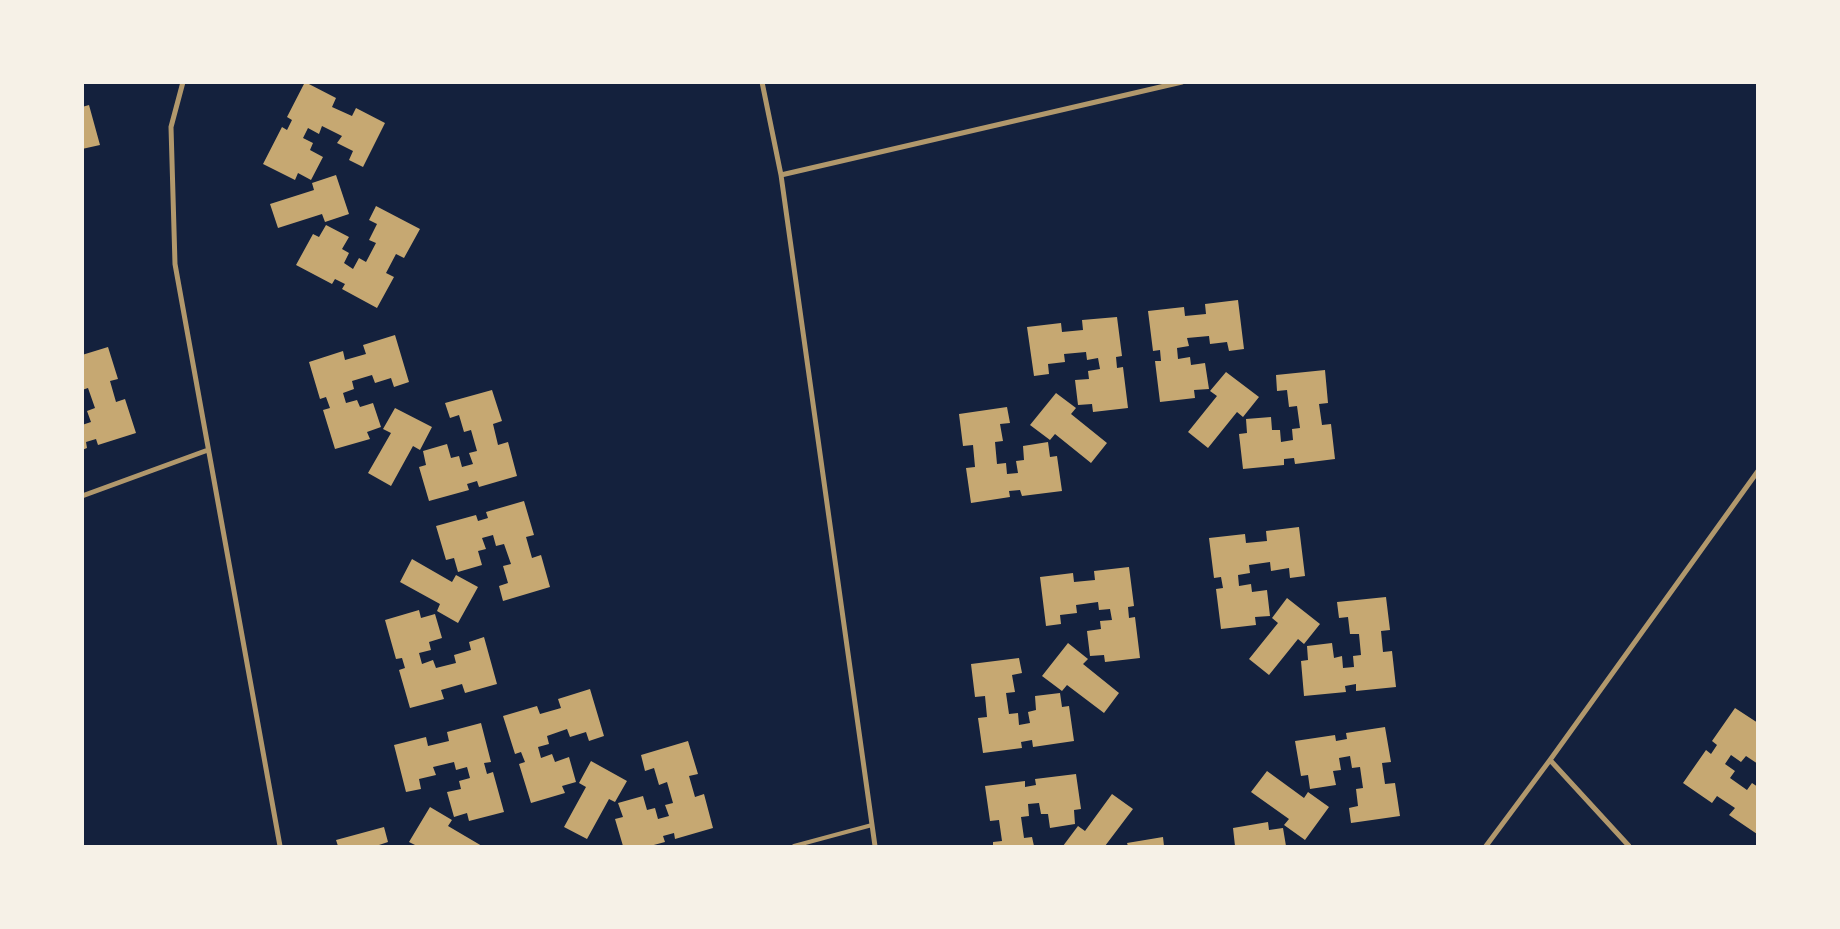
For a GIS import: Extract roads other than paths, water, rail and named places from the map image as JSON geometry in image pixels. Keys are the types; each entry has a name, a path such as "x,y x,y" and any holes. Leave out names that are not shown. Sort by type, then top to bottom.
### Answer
{"street":[{"path":"183,82 171,127 174,264 280,846"},
{"path":"762,82 781,175 875,846"},
{"path":"781,175 1182,82"},
{"path":"82,496 208,450"},
{"path":"1486,846 1758,471"},
{"path":"1550,760 1629,846"}],"lane":[{"path":"794,846 872,825"}]}
